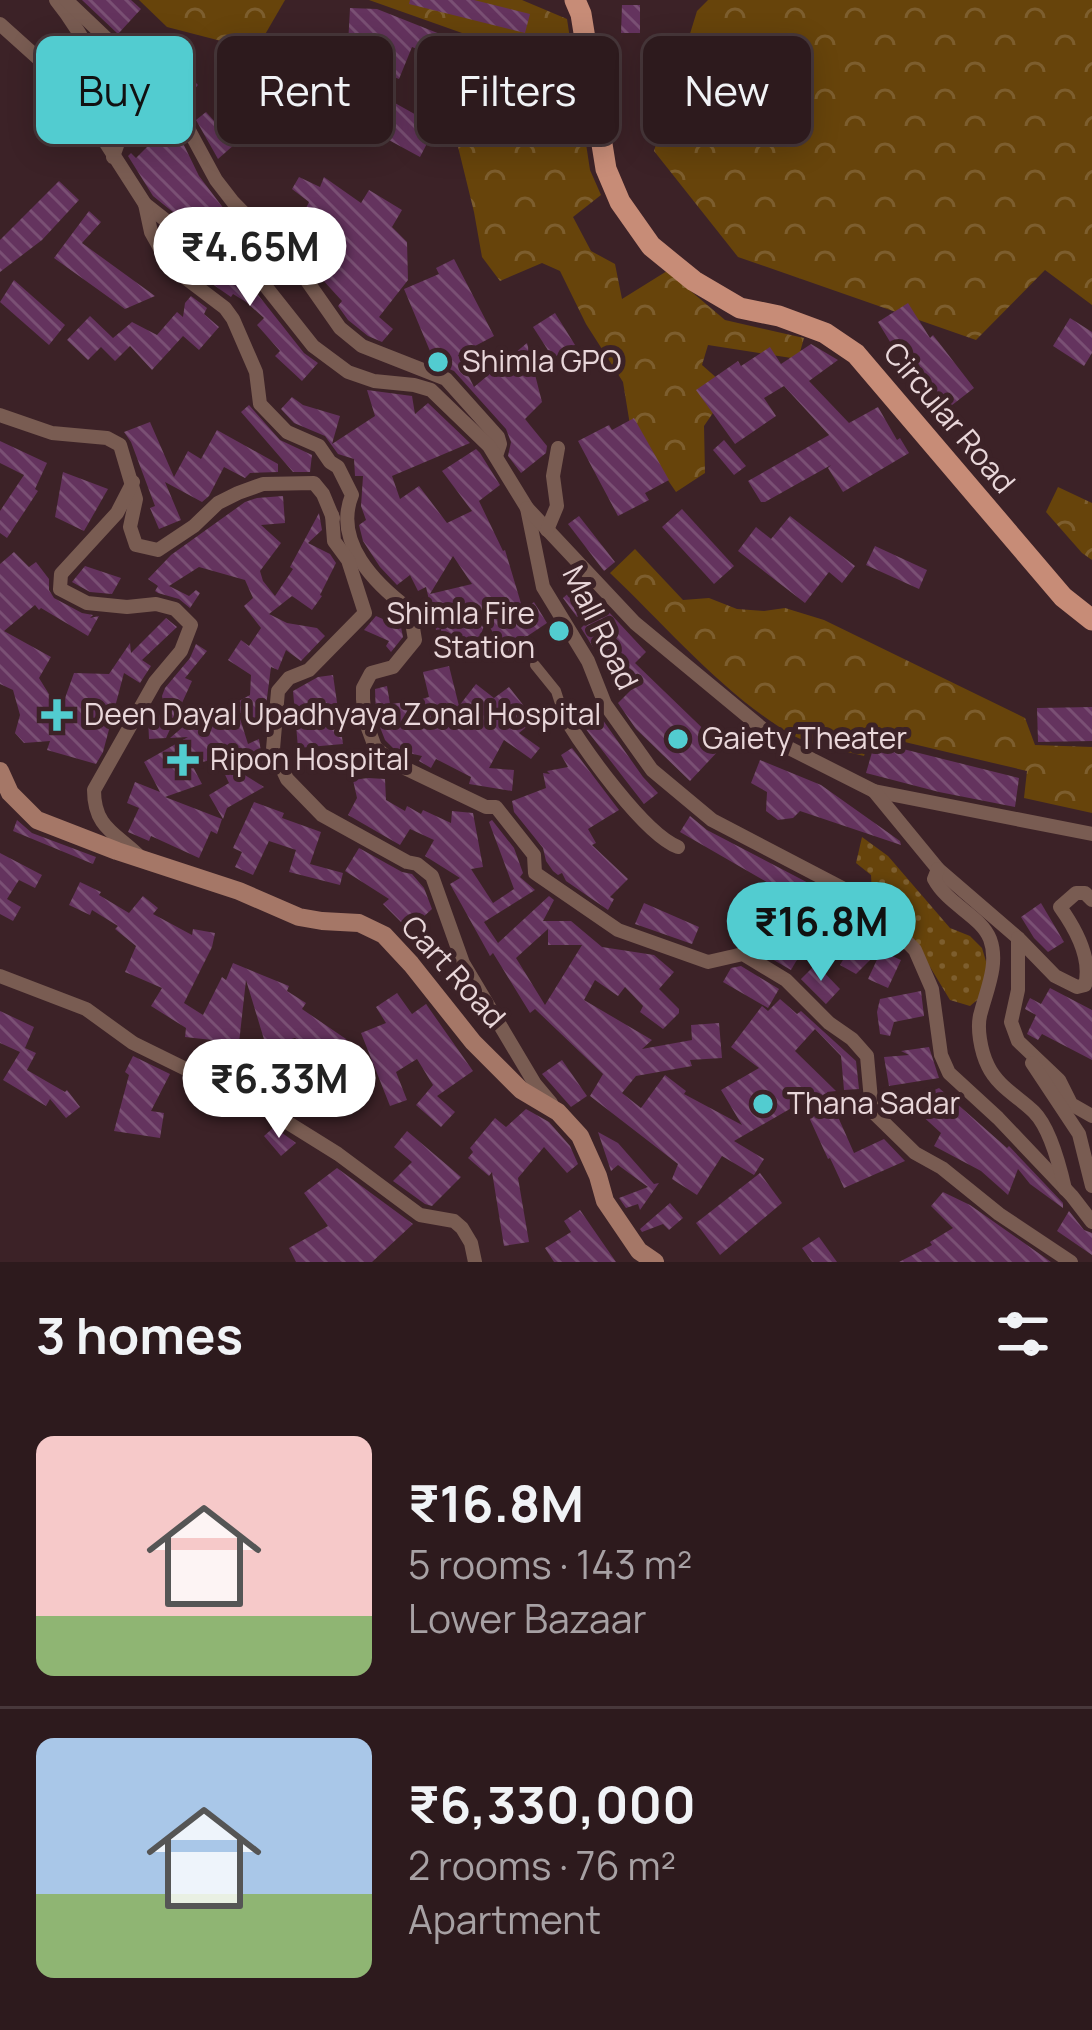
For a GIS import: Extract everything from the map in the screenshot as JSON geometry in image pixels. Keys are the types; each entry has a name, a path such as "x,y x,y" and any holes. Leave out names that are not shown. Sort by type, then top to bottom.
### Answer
{"main road":[{"name":"Circular Road","path":"575,0 606,169 620,202 651,247 694,281 740,308 779,316 843,343 1063,597 1092,620"},
{"name":"Cart Road","path":"0,771 10,793 37,820 299,916 358,923 384,935 473,1042 521,1090 557,1112 580,1136 605,1201 639,1251 656,1262"}],"street":[{"path":"56,0 83,36 115,108 119,138 113,157"},
{"path":"67,0 164,92 233,202 298,268 340,328 362,346 446,380 498,437 496,456"},
{"name":"Mall Road","path":"0,24 86,112 145,204 263,283 289,318 348,372 431,390 466,422 496,456 527,508 544,587 588,662 605,704 652,770 712,820 867,901 915,950 932,989 940,1055 949,1073 998,1118 1092,1222"},
{"path":"145,204 151,232 166,260 225,308 233,320 256,372 260,404 287,432 319,446 338,467 352,495 348,506 354,552 378,585 410,610 415,640 393,667 371,673 363,688 365,720 374,747 392,763 496,807 535,855 535,873 618,930 708,962 743,953 786,980 867,1056 872,1111 915,1153 1071,1262"},
{"path":"0,415 52,433 107,438 120,445 136,499 130,527 136,545 158,550 218,503 263,484 314,483 339,527 351,538"},
{"path":"548,530 557,506 553,476 558,448"},
{"path":"133,482 117,513 61,574 60,589 87,603 156,604 176,609 191,625 181,651 155,682 94,790 100,821 142,859"},
{"path":"527,508 635,623 781,744 874,791 1092,834"},
{"path":"332,515 334,541 348,560 365,613 309,670 289,678 278,691 273,749 287,779 322,815 432,876 463,963 557,1112"},
{"path":"535,665 556,691 564,716 600,767 645,822 679,847"},
{"path":"874,791 938,868 1055,976 1078,987 1089,978 1088,966 1060,907 1076,893 1085,893 1092,900"},
{"path":"938,868 934,879 945,898 988,933 994,952 979,1024 990,1070 1046,1127 1064,1187 1070,1183 1092,1208"},
{"path":"1018,938 1018,990 1011,1022 1018,1041 1079,1134 1092,1186"},
{"path":"0,976 86,1009 133,1042 261,1106 338,1154 420,1215 454,1221 471,1243 475,1262"},
{"path":"1018,1041 1059,1080 1071,1104 1092,1116"}],"green space":[{"path":"139,0 285,0 264,36 217,36 217,40 167,27"},
{"path":"369,0 522,0 567,19 570,36 471,36"},
{"path":"708,0 1092,0 1092,305 1045,270 976,340 738,257 654,151 656,144 811,144 811,36 689,36 697,11"},
{"path":"457,144 586,144 601,195 573,217 591,251 615,264 622,299 667,271 725,320 804,338 798,359 708,345 702,365 719,380 717,407 704,426 705,473 676,492 630,425 623,382 560,271 542,263 500,281 482,257"},
{"path":"1058,487 1092,503 1092,560 1046,512"},
{"path":"635,549 683,600 709,598 737,609 785,608 824,620 1025,718 1035,745 1092,747 1092,813 1024,798 1027,771 871,734 864,756 792,735 719,680 610,573"},
{"path":"862,837 888,856 950,928 970,936 982,948 988,968 982,996 970,1006 950,1000 918,947 872,895 871,875 856,863"}],"building":[{"path":"82,0 131,0 141,9 118,34"},
{"path":"410,0 474,0 530,14 525,33 409,4"},
{"path":"622,5 640,5 640,33 621,33"},
{"path":"350,8 377,9 445,36 417,36 417,49 412,47 399,79 393,77 393,36 348,36"},
{"path":"393,102 417,115 417,144 427,144 420,157 393,142"},
{"path":"206,112 217,124 217,144 235,144 218,159 196,120"},
{"path":"150,144 183,144 199,176 248,233 233,248 184,221 153,196 128,156 131,153 136,158"},
{"path":"299,177 320,187 324,177 361,203 369,190 402,210 392,227 407,242 408,280 379,317 393,329 382,342 348,320 338,306 342,301 289,243 309,202 292,189"},
{"path":"59,181 79,200 42,240 0,272 0,240"},
{"path":"89,211 101,222 82,243 155,296 125,309 54,258"},
{"path":"165,234 255,291 304,353 318,363 302,381 275,356 280,351 257,325 264,318 205,279 214,269 200,275 187,265"},
{"path":"454,259 494,336 458,355 474,387 527,343 542,402 525,419 547,446 546,453 521,473 508,456 511,442 506,429 454,371 435,363 404,289 439,274 436,268"},
{"path":"14,280 65,325 49,345 0,302"},
{"path":"191,296 207,308 204,314 219,327 199,350 183,336 152,370 130,346 115,361 101,347 88,360 67,340 90,316 113,338 132,322 157,335 177,312 183,317"},
{"path":"908,303 930,338 933,335 974,388 947,409 899,347 895,350 878,322"},
{"path":"555,313 575,345 553,358 533,327"},
{"path":"1070,318 1092,332 1092,353 1084,366 1053,346"},
{"path":"811,344 838,360 809,381 849,423 878,407 909,453 843,492 828,468 831,465 761,502 748,481 829,435 784,386 764,398 776,416 735,444 696,390 738,361 741,366 770,347 781,364"},
{"path":"367,390 412,396 415,414 428,403 470,443 392,476 400,499 419,486 447,523 472,511 442,471 476,449 480,453 500,485 479,501 505,550 523,610 534,602 547,623 523,639 526,644 505,655 486,620 478,643 468,653 445,658 441,629 436,630 426,587 418,591 410,575 397,585 363,541 359,525 366,520 361,506 363,476 355,476 354,459 338,454 325,436 294,423 281,409 292,397 340,416 332,444 375,416","holes":["453,556 472,584 430,594"]},
{"path":"249,405 280,440 312,455 310,472 293,472 241,412"},
{"path":"634,418 669,480 645,493 649,500 618,516 578,441"},
{"path":"150,422 174,477 188,451 201,459 217,430 278,464 278,472 250,473 245,478 224,467 202,502 165,482 181,520 159,529 150,508 155,506 124,432"},
{"path":"724,440 746,466 734,475 713,450"},
{"path":"0,441 47,463 38,491 7,538 0,533 0,511 24,475 0,463"},
{"path":"63,472 108,489 84,531 55,517"},
{"path":"283,496 285,523 261,525 281,543 260,571 263,581 275,596 319,513 322,530 308,543 330,554 336,563 312,610 292,596 269,614 317,628 325,636 301,661 286,650 278,670 271,667 264,721 238,712 248,744 259,739 263,765 232,767 264,787 227,808 223,819 209,795 229,783 217,758 192,765 202,784 165,797 222,819 199,858 151,836 149,841 128,832 139,808 127,803 135,782 160,792 144,762 188,737 170,738 198,714 201,722 250,695 251,675 228,660 241,640 249,646 261,628 244,606 253,598 245,580 199,567 169,586 189,596 196,590 200,593 190,608 155,591 158,586 148,579 171,555 245,502"},
{"path":"682,509 734,566 714,584 662,527"},
{"path":"579,516 615,562 604,571 568,524"},
{"path":"790,516 855,566 842,583 829,572 805,603 738,551 756,527 771,539"},
{"path":"875,546 927,570 919,589 866,565"},
{"path":"14,552 29,567 36,562 49,579 54,598 93,615 90,618 99,616 88,636 35,605 4,631 51,657 39,678 60,712 74,673 109,674 130,643 131,653 166,618 177,627 142,660 151,666 140,683 124,673 96,764 47,750 50,741 24,743 15,733 20,715 13,690 0,684 0,564"},
{"path":"85,566 121,578 112,594 90,592 72,582"},
{"path":"581,582 646,652 635,663 722,747 690,781 636,729 618,703 638,683 598,642 593,647 581,628 591,618 587,612 577,617 563,598"},
{"path":"376,616 401,627 403,637 391,652 386,646 389,641 364,630"},
{"path":"196,644 207,651 185,678 192,681 166,738 149,739 148,718 165,714 165,688"},
{"path":"449,666 459,706 476,684 494,698 509,687 535,720 519,733 540,748 531,759 504,740 489,768 514,770 512,791 469,784 471,777 436,759 431,768 419,761 422,756 395,750 385,740 376,717 375,689 387,686 390,704 429,697 423,672"},
{"path":"333,675 343,744 298,748 293,691 318,677"},
{"path":"1092,707 1092,741 1038,742 1037,708"},
{"path":"600,716 658,793 644,804 585,728"},
{"path":"875,742 1019,778 1015,807 866,773"},
{"path":"572,748 619,810 588,829 596,843 592,845 628,879 610,897 614,899 608,910 553,871 543,848 514,812 512,801 546,788 543,773 568,767 561,755"},
{"path":"760,760 821,785 901,845 800,811 793,818 778,820 766,811 767,792 751,783"},
{"path":"385,779 386,800 405,811 407,806 421,814 423,810 451,823 452,811 473,813 483,867 471,869 493,903 514,889 492,820 514,848 523,873 520,877 535,890 484,922 498,943 549,896 554,900 543,921 571,921 602,947 654,955 674,972 659,989 679,1013 663,1029 640,1012 643,1006 625,987 618,996 595,980 584,1000 652,1040 642,1049 692,1040 691,1025 719,1023 722,1058 690,1060 692,1066 636,1076 622,1093 641,1108 665,1075 684,1094 742,1125 721,1090 759,1068 731,1047 762,1006 768,1011 780,999 797,1014 801,1011 856,1061 859,1089 844,1090 841,1056 815,1029 795,1051 836,1091 827,1092 854,1153 884,1139 905,1161 844,1188 802,1102 734,1141 764,1159 754,1175 722,1156 697,1195 672,1179 678,1164 590,1096 603,1074 535,1009 530,1013 493,953 490,956 450,884 460,878 425,856 434,840 410,829 400,845 348,815 357,798 353,780","holes":["548,929 548,945 582,945 545,1005 516,958"]},
{"path":"254,802 321,832 310,864 343,873 340,885 289,872 296,850 269,841 253,875 235,867 242,852 233,848"},
{"path":"690,816 707,830 866,916 845,932 810,902 814,897 790,884 784,892 680,832"},
{"path":"17,820 32,833 96,857 93,864 13,831"},
{"path":"359,848 412,874 424,888 432,909 409,930 383,904 389,899 345,871"},
{"path":"0,853 42,875 35,888 19,880 7,899 21,907 13,921 0,914"},
{"path":"80,882 129,913 143,896 158,908 153,914 192,935 193,929 215,933 184,1003 203,1015 233,963 289,986 287,991 306,1003 302,1009 346,1039 361,1095 304,1107 301,1087 325,1083 322,1072 338,1069 295,1038 266,1046 246,980 239,1043 185,1037 186,1028 151,1006 162,988 125,972 136,946 115,929 118,926 92,910 90,915 69,905"},
{"path":"644,903 699,927 692,944 635,924"},
{"path":"1041,903 1064,942 1048,952 1021,917"},
{"path":"757,925 802,951 791,970 746,944"},
{"path":"855,939 878,952 856,974 840,965"},
{"path":"883,952 901,960 888,988 868,979"},
{"path":"816,964 840,989 826,1004 801,979"},
{"path":"741,966 779,989 768,1008 723,982 731,968"},
{"path":"1050,988 1092,1010 1092,1060 1042,1034 1038,1040 1027,1034 1036,1015 1025,1009 1030,998 1041,1004"},
{"path":"921,991 924,1016 894,1022 890,1036 880,1034 880,999"},
{"path":"397,993 412,1014 426,1004 473,1071 437,1096 455,1112 441,1127 416,1105 433,1085 417,1059 396,1072 407,1100 390,1106 361,1033 386,1023 376,1007"},
{"path":"0,1011 34,1027 25,1048 36,1053 27,1070 67,1090 80,1107 66,1118 50,1099 46,1106 3,1080 20,1052 0,1043"},
{"path":"929,1047 939,1078 889,1086 884,1057"},
{"path":"133,1056 170,1074 151,1111 164,1113 160,1138 114,1131 129,1075 125,1072"},
{"path":"562,1060 587,1096 571,1107 542,1074"},
{"path":"939,1088 1009,1146 1063,1208 1018,1169 1008,1195 981,1171 934,1146 941,1133 907,1102"},
{"path":"526,1109 549,1122 570,1146 578,1164 567,1173 544,1147 518,1178 529,1242 504,1246 492,1172 489,1176 468,1158 473,1152 470,1148 495,1118 506,1127"},
{"path":"274,1127 296,1143 281,1156 264,1136"},
{"path":"407,1131 461,1177 432,1206 393,1181 412,1162 394,1147"},
{"path":"598,1132 618,1143 654,1184 659,1183 640,1210 638,1204 626,1208 619,1198 648,1187 618,1165 611,1171"},
{"path":"337,1168 413,1224 372,1262 296,1262 289,1248 328,1226 304,1193"},
{"path":"760,1173 782,1203 720,1255 696,1223"},
{"path":"943,1192 970,1205 1051,1262 899,1262 953,1228 931,1206"},
{"path":"670,1203 683,1218 669,1230 663,1224 642,1232 640,1229"},
{"path":"580,1210 616,1262 554,1262 545,1248 571,1232 564,1221"},
{"path":"1069,1211 1092,1233 1092,1255 1057,1231"},
{"path":"819,1237 837,1262 812,1262 802,1248"}],"place":[{"name":"Shimla GPO","path":"438,362"},
{"name":"Shimla Fire Station","path":"559,631"},
{"name":"Deen Dayal Upadhyaya Zonal Hospital","path":"57,715"},
{"name":"Gaiety Theater","path":"678,739"},
{"name":"Ripon Hospital","path":"183,760"},
{"name":"Thana Sadar","path":"763,1104"}]}
